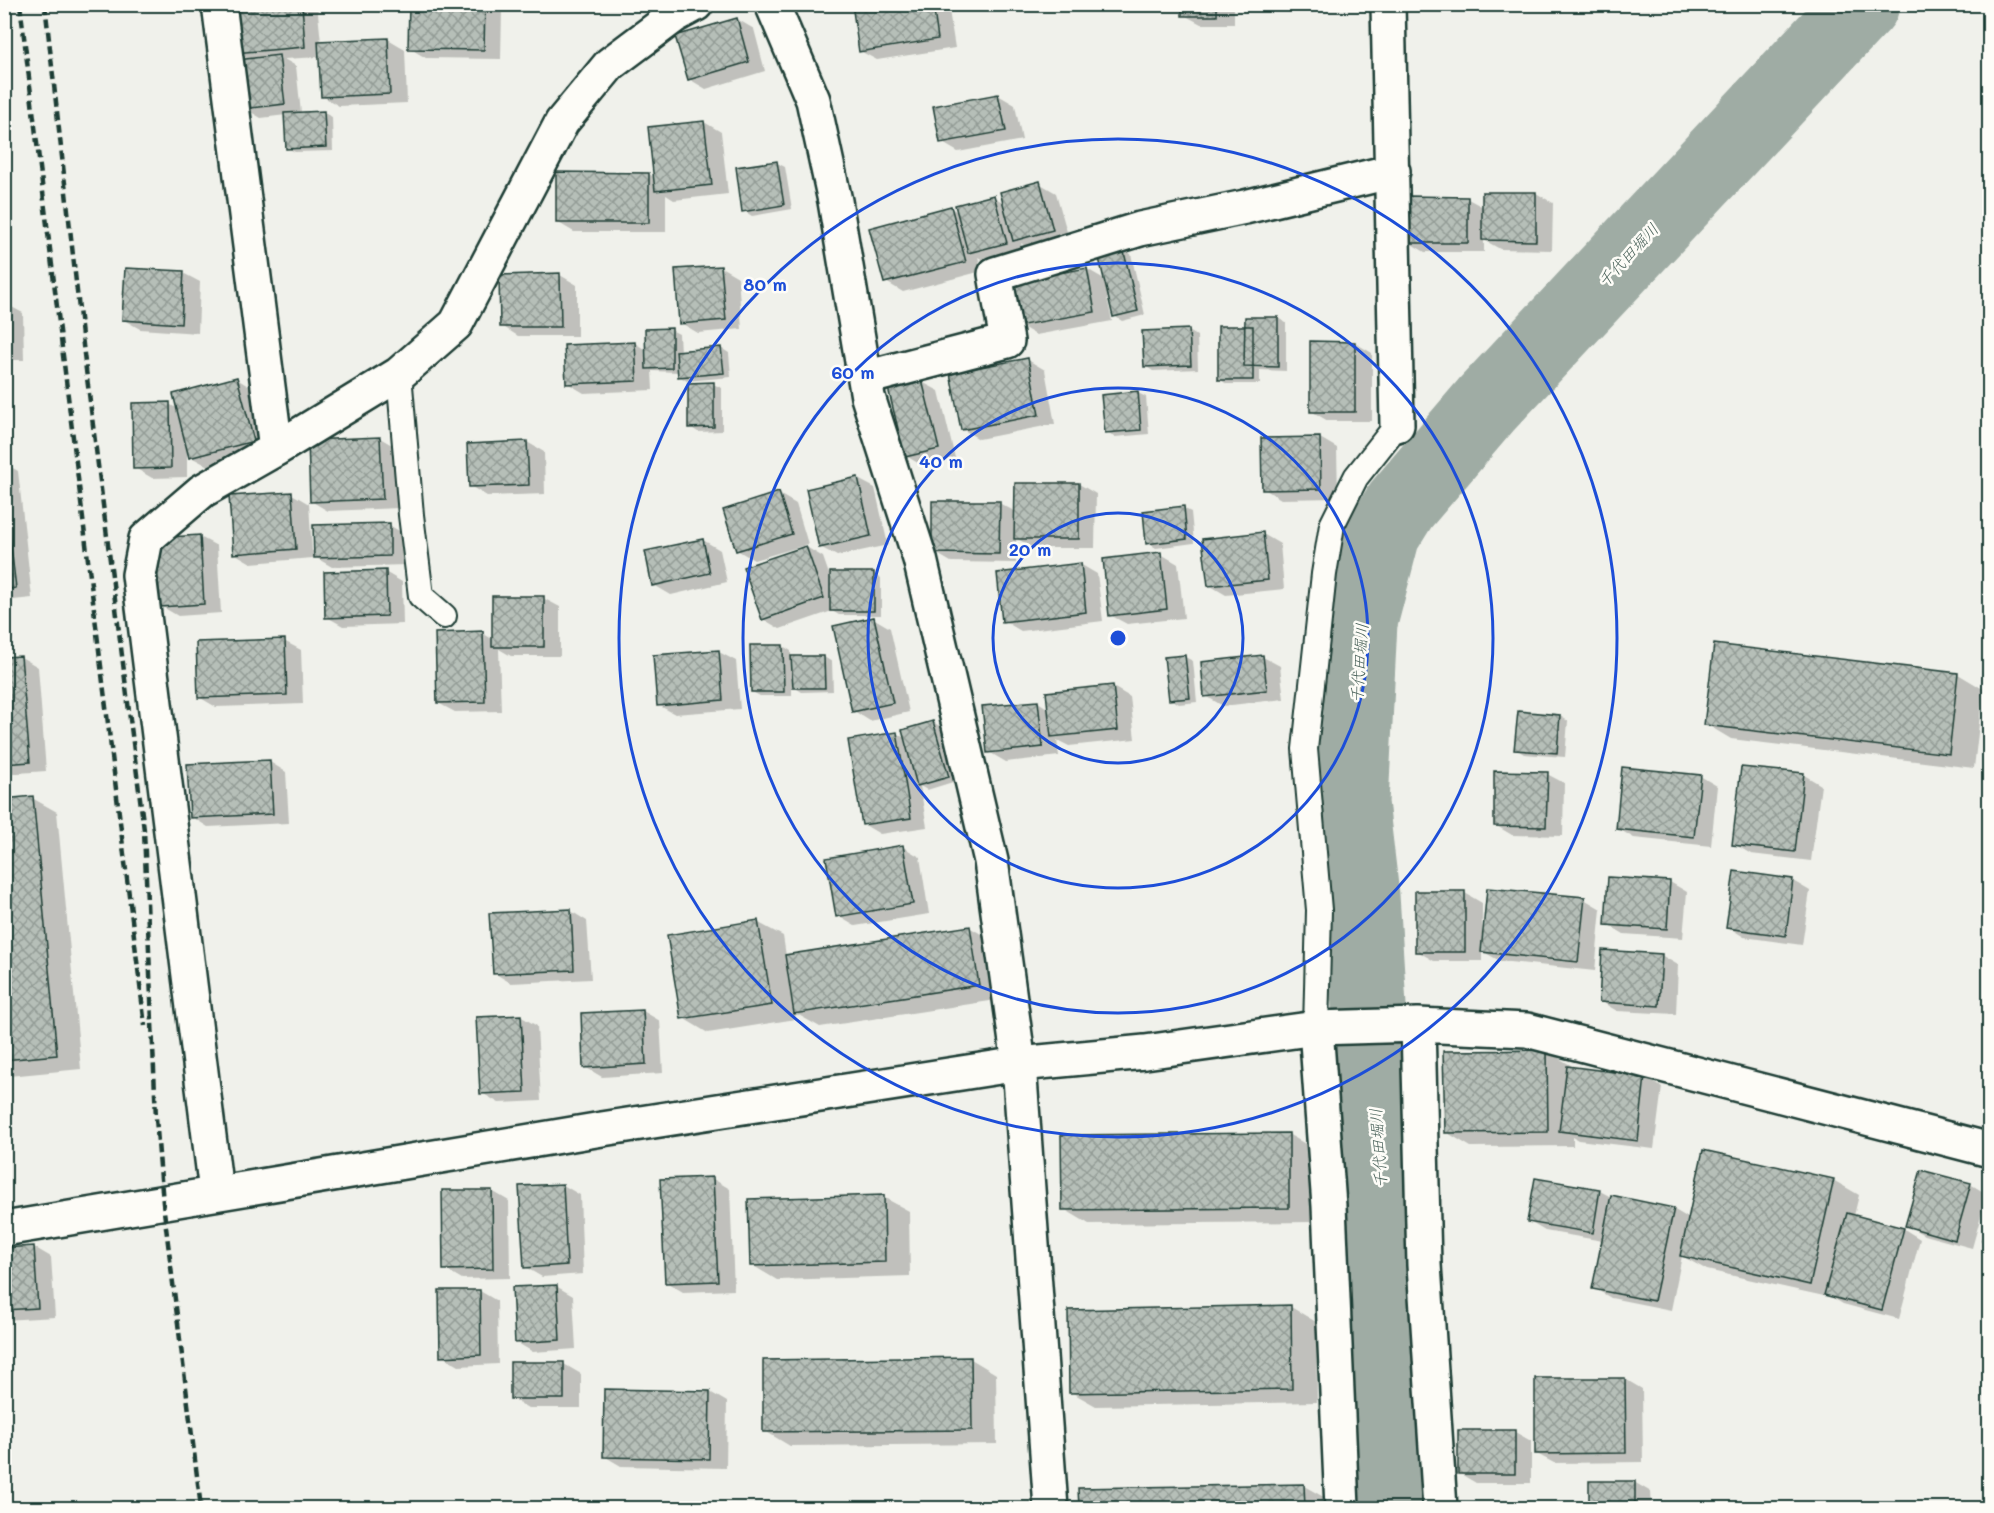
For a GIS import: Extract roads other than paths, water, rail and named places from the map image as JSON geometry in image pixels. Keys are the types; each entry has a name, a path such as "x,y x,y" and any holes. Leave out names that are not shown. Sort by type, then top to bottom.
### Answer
{"street":[{"path":"219,4 276,449"},
{"path":"216,1192 139,575 146,539 202,491 399,374 456,324 562,122 610,64 674,16 696,4"},
{"path":"772,4 813,100 835,201 868,397 920,559 991,861 1019,1064 1050,1509"},
{"path":"1388,4 1397,425"},
{"path":"865,378 1007,341 995,274 1140,229 1245,207 1393,171"},
{"path":"1418,1025 1424,1265 1440,1509"},
{"path":"4,1228 1019,1064 1145,1052 1316,1028 1418,1025 1527,1030 1989,1150"},
{"path":"1316,1028 1329,1206 1342,1509"}],"lane":[{"path":"399,374 411,515 421,596 444,615"},
{"path":"1316,1028 1319,910 1305,749 1324,574 1332,525 1356,477 1397,425"}],"waterway":[{"name":"千代田堀川","path":"1394,1508 1389,1452 1386,1274 1362,896 1351,803 1360,622 1383,534 1401,505 1487,404 1862,4"}],"railway":[{"path":"20,4 145,1026"},
{"path":"45,4 84,354 144,830 156,1118 163,1203 201,1508"}]}
